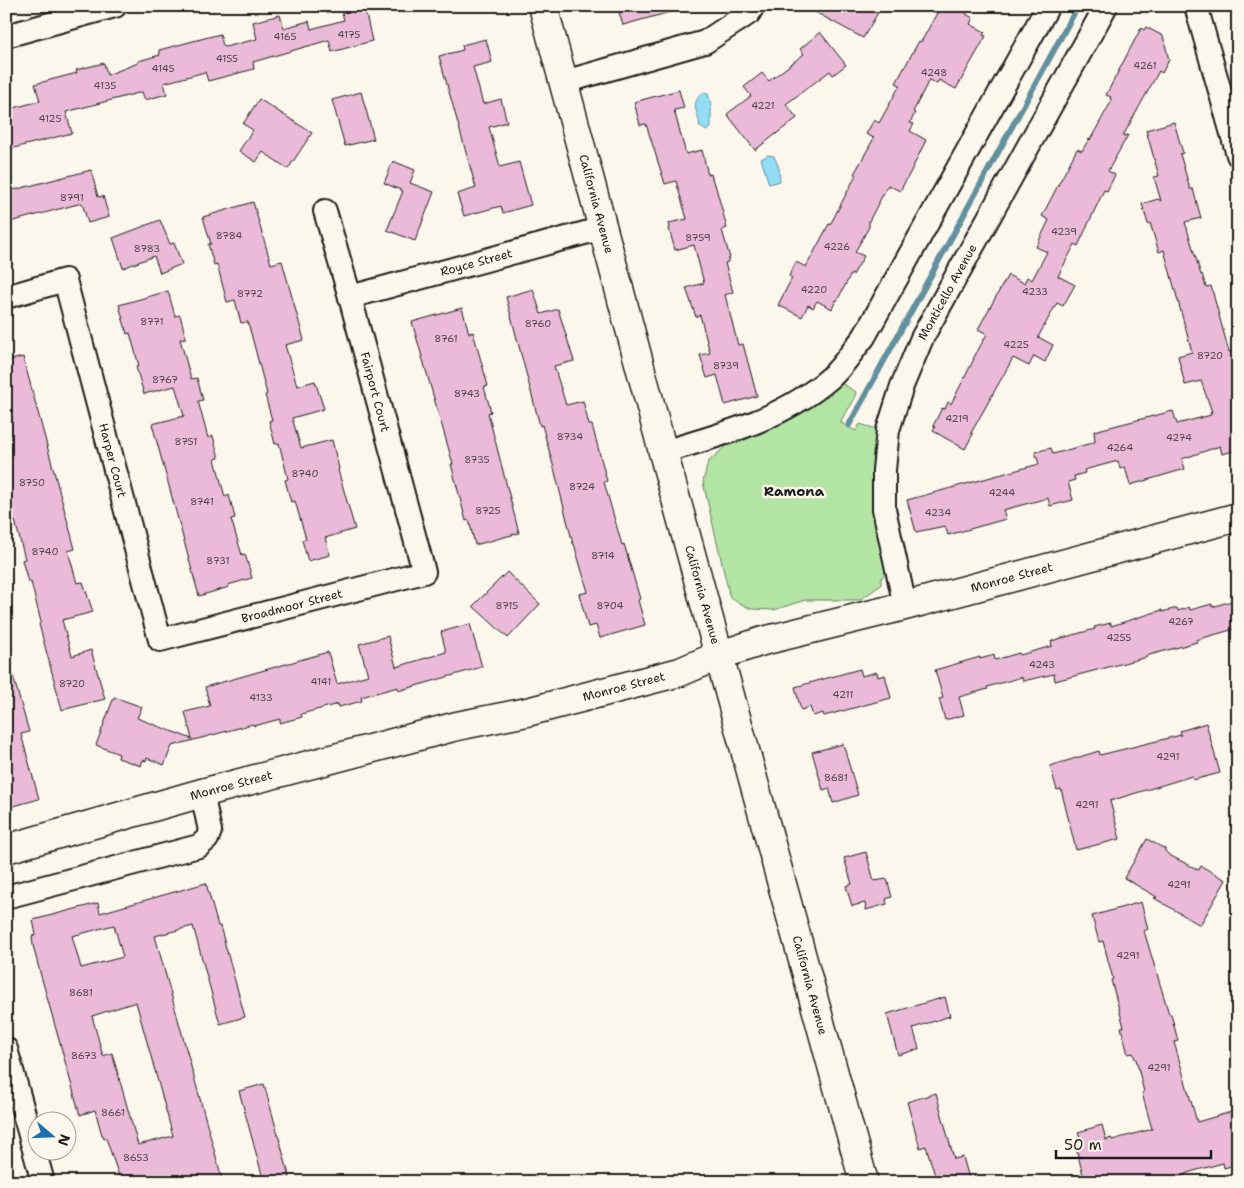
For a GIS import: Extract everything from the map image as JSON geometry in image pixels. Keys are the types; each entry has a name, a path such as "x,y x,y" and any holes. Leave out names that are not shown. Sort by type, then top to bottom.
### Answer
{"main road":[{"name":"California Avenue","path":"543,6 663,452 864,1182"},
{"name":"Monroe Street","path":"6,849 202,793 448,729 527,712 680,672 763,641 905,606 1238,517"}],"street":[{"path":"6,36 115,6"},
{"path":"564,82 705,42 749,13 753,6"},
{"path":"663,452 739,429 789,407 830,378 864,337 1048,6"},
{"name":"Monticello Avenue","path":"905,606 884,509 884,470 888,430 902,386 922,338 1106,6"},
{"path":"1196,6 1238,154"},
{"name":"Fairport Court","path":"325,212 350,297 424,572"},
{"name":"Royce Street","path":"350,297 603,228"},
{"name":"Harper Court","path":"6,297 65,280 160,640"},
{"name":"Broadmoor Street","path":"160,640 424,572"},
{"path":"6,897 199,846 207,839 210,831 202,793"},
{"path":"6,1049 43,1182"}],"green space":[{"path":"839,382 856,392 853,402 840,422 856,431 860,424 877,429 886,571 881,579 881,585 860,600 805,600 774,610 751,609 730,598 703,482 708,462 726,446 786,420"}],"water":[{"path":"704,92 708,94 711,104 711,128 707,131 700,127 695,104 699,96"},
{"path":"768,155 774,156 779,168 780,181 769,184 761,159"}],"building":[{"path":"340,6 362,6 364,14 366,14 372,41 332,52 329,40 253,62 254,69 208,81 205,72 164,83 167,94 145,100 142,92 66,112 72,133 6,150 6,110 40,101 35,84 77,73 76,70 104,63 107,75 138,63 138,61 160,55 159,50 220,34 223,46 225,47 257,39 253,22 280,15 284,28 309,21 311,29 344,20"},
{"path":"617,6 673,6 674,11 623,25"},
{"path":"804,6 882,6 863,38"},
{"path":"941,6 970,6 966,14 973,18 970,24 985,32 983,35 986,36 956,89 939,80 937,84 929,80 913,112 915,113 910,123 914,124 910,131 926,140 911,171 900,191 888,185 869,221 869,227 855,252 864,256 853,275 851,274 832,309 817,301 813,308 808,305 802,317 778,305 792,278 789,276 796,262 806,267 830,225 856,175 854,174 874,138 866,134 874,120 879,123 900,85 896,83"},
{"path":"1146,27 1163,36 1169,60 1162,73 1159,71 1123,136 1128,135 1108,171 1115,175 1107,191 1104,190 1078,246 1075,244 1058,276 1075,285 1063,306 1057,303 1038,337 1053,345 1045,362 1034,356 1029,366 1013,358 971,433 973,434 965,449 933,431 935,427 933,426 942,408 945,409 948,402 951,404 987,334 978,329 1008,275 1024,283 1027,277 1032,280 1047,252 1036,247 1049,220 1042,216 1077,149 1082,151 1090,140 1112,100 1110,99 1111,97 1106,95 1141,28 1144,30"},
{"path":"820,32 846,65 833,75 830,71 786,104 797,118 755,150 727,114 751,96 744,87 762,73 769,81 804,54 800,49"},
{"path":"486,39 492,62 473,67 483,104 501,99 507,122 489,127 500,167 519,162 531,205 503,213 501,206 464,216 457,194 476,188 439,56 463,50 462,45"},
{"path":"679,90 684,108 674,110 686,154 702,150 708,175 711,174 715,184 727,228 722,230 730,258 725,263 733,292 725,295 738,345 743,344 757,396 725,405 717,375 707,378 700,355 710,353 700,315 696,317 686,288 704,283 694,245 675,250 669,229 669,223 687,219 676,181 665,184 646,124 640,125 634,102"},
{"path":"361,92 374,139 345,146 332,100"},
{"path":"259,99 312,133 288,169 263,152 256,162 239,151 253,130 243,124"},
{"path":"1174,122 1183,153 1180,154 1201,218 1185,222 1201,275 1206,287 1211,286 1229,352 1238,349 1238,450 1222,454 1220,446 1182,459 1185,469 1130,485 1125,467 1120,469 1118,461 1084,470 1085,473 1074,476 1075,480 1068,482 1073,500 1050,506 1048,498 1003,510 1006,519 948,535 945,526 916,532 907,500 1039,464 1035,452 1051,448 1053,454 1095,442 1094,431 1173,411 1177,424 1211,415 1210,412 1212,412 1201,381 1185,385 1178,356 1192,352 1164,250 1159,252 1142,204 1158,199 1161,201 1154,177 1159,176 1146,130"},
{"path":"393,161 415,170 410,183 434,192 415,241 387,230 403,191 384,183"},
{"path":"91,170 98,197 103,196 109,217 88,223 82,203 6,223 6,192"},
{"path":"253,202 271,264 282,261 304,340 285,345 297,386 315,381 324,409 292,418 301,448 332,440 338,470 355,529 325,538 330,555 308,561 302,540 306,539 295,501 291,502 285,480 288,479 279,443 275,444 269,421 272,420 265,395 267,394 248,322 241,323 235,300 227,302 217,264 214,265 208,244 211,244 203,217"},
{"path":"160,220 170,244 174,243 182,264 160,273 154,256 123,268 113,238"},
{"path":"533,289 541,314 558,309 574,361 554,366 566,405 583,401 589,425 592,425 607,481 604,482 640,599 638,600 645,625 600,638 596,625 588,627 579,594 588,592 573,544 542,425 540,426 506,297"},
{"path":"168,291 175,316 180,315 186,338 180,339 191,379 197,378 203,400 198,401 208,438 213,436 219,458 215,459 225,497 229,495 235,518 231,519 242,555 245,554 252,578 199,596 152,424 184,416 175,386 144,394 136,367 139,366 130,333 127,334 119,305"},
{"path":"462,308 469,333 473,332 488,386 484,387 491,412 488,413 519,533 475,545 469,520 466,521 451,464 453,464 412,322"},
{"path":"23,357 75,549 68,551 77,583 83,582 93,612 62,620 72,656 91,650 105,699 62,710 39,624 41,622 31,582 28,582 22,560 25,559 15,521 12,522 6,503 6,361"},
{"path":"507,572 540,604 508,638 473,606"},
{"path":"1238,599 1238,628 1147,657 1055,681 1054,674 1023,681 1022,677 987,687 988,689 959,697 964,715 945,720 939,699 943,698 935,670 980,657 980,659 994,655 995,660 1019,653 1020,655 1052,646 1051,641 1095,629 1094,627 1111,623 1111,626 1162,610 1162,612 1177,608 1178,611 1189,607 1190,610 1212,604 1212,607"},
{"path":"470,624 482,667 398,691 398,687 361,697 362,701 339,707 338,704 301,714 302,717 280,723 280,719 254,726 253,724 172,746 164,765 147,758 146,761 143,760 141,766 118,758 119,754 96,745 114,697 142,707 137,718 192,739 185,712 210,706 205,687 328,652 337,684 368,675 359,644 388,636 396,667 446,652 441,632"},
{"path":"11,669 29,732 21,734 39,799 10,807 6,791 6,670"},
{"path":"860,669 862,676 877,672 878,677 885,675 891,698 824,716 823,713 813,716 810,707 801,710 795,687"},
{"path":"1206,723 1220,773 1193,780 1192,776 1110,801 1120,839 1076,850 1061,789 1057,790 1050,766 1099,751 1100,755 1181,735 1180,731"},
{"path":"843,744 858,795 833,803 829,788 823,790 812,752"},
{"path":"1147,839 1165,849 1169,855 1199,870 1201,866 1226,880 1200,925 1124,878"},
{"path":"866,852 874,881 887,879 892,897 886,899 887,904 866,910 865,903 852,906 846,886 852,884 844,858"},
{"path":"206,883 245,1017 220,1024 193,926 155,936 223,1182 121,1182 106,1138 102,1135 95,1110 80,1115 33,945 32,936 36,935 33,920 98,903 100,913","holes":["114,925 123,957 81,968 72,936","136,1002 173,1136 138,1145 112,1053 103,1056 92,1016"]},
{"path":"1141,902 1148,929 1144,931 1169,1014 1171,1014 1178,1041 1174,1042 1197,1122 1238,1110 1238,1164 1224,1168 1223,1163 1163,1182 1085,1182 1076,1148 1083,1146 1078,1132 1102,1125 1106,1140 1111,1138 1112,1140 1152,1129 1142,1093 1144,1092 1136,1059 1133,1053 1128,1054 1121,1027 1124,1027 1103,941 1099,942 1092,916"},
{"path":"945,997 950,1016 913,1028 919,1049 898,1055 887,1014"},
{"path":"264,1084 291,1182 264,1182 239,1091"},
{"path":"936,1093 954,1159 963,1157 970,1182 937,1182 926,1146 920,1148 907,1102"}],"waterway":[{"path":"849,425 1078,6"}],"district":[{"name":"Ramona","path":"794,491"}]}
